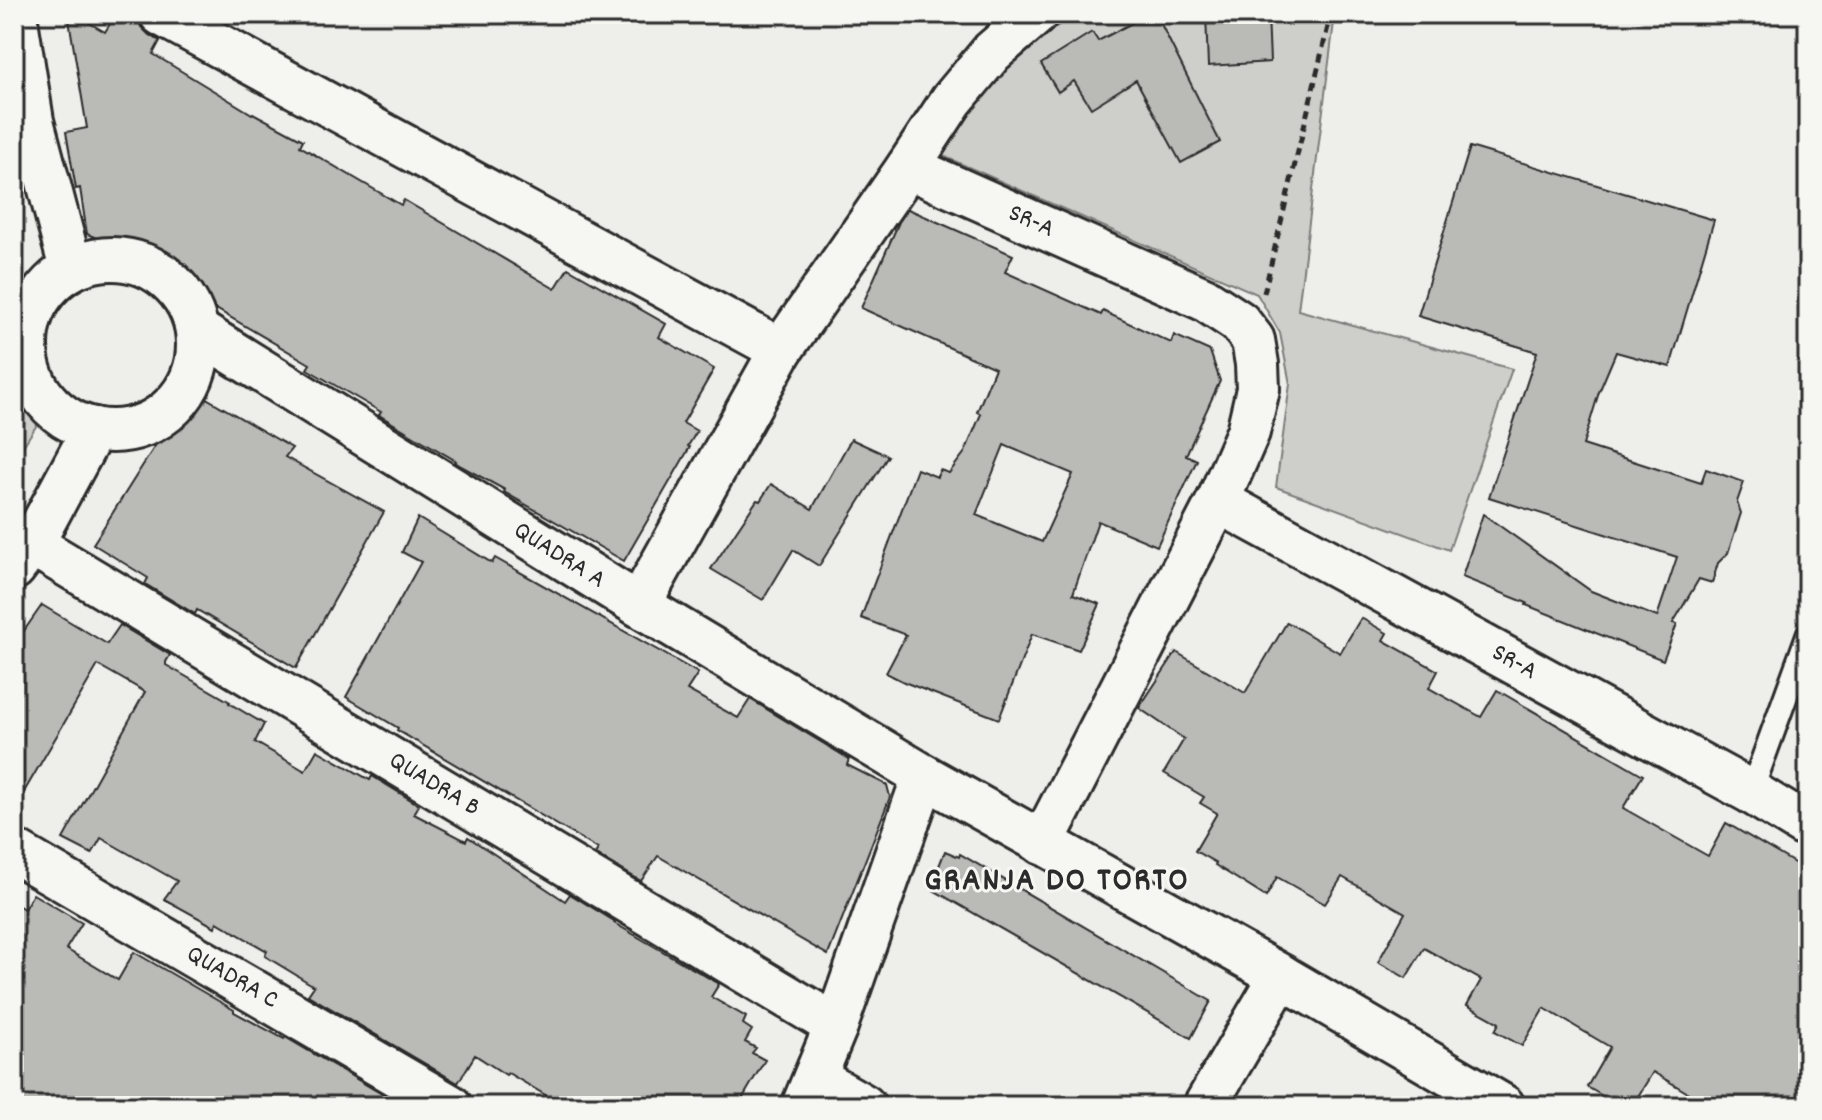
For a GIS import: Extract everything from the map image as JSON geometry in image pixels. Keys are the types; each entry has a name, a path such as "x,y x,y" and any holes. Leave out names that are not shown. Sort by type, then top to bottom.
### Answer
{"street":[{"path":"15,14 32,121 71,269"},
{"path":"161,14 781,350"},
{"path":"639,605 781,350 952,100 992,52 1036,14"},
{"name":"SR-A","path":"908,167 1204,299 1239,322 1253,340"},
{"path":"125,259 151,267 173,283 189,305 198,331 198,358 189,385 172,407 149,423 122,431 94,429 70,421 50,406 35,385 27,361 26,334 33,308 49,285 71,269 97,260 125,259"},
{"name":"QUADRA A","path":"198,331 639,605 924,776"},
{"path":"1042,843 1218,501 1248,432 1258,389 1253,340"},
{"path":"23,556 94,429"},
{"name":"SR-A","path":"1218,501 1751,792 1808,827"},
{"name":"QUADRA B","path":"23,556 836,1026"},
{"path":"864,1106 809,1092 836,1026 924,776 1281,976 1503,1106"},
{"name":"QUADRA C","path":"14,851 450,1106"},
{"path":"1205,1106 1281,976"}],"lane":[{"path":"1751,792 1808,635"}],"path":[{"path":"1253,340 1331,14"}],"shaded area":[{"path":"1074,14 1335,14 1298,310 1512,369 1449,550 1276,487 1290,384 1280,333 1257,294 941,155 965,115 999,69"},
{"path":"14,308 44,414 14,460"}],"building":[{"path":"68,14 74,14 105,32 116,14 128,14 139,21 149,35 160,41 153,54 252,114 303,140 300,146 401,205 404,200 555,289 568,268 666,324 659,337 714,369 683,423 697,431 690,447 624,561 461,466 379,415 381,412 307,369 310,364 209,305 186,295 179,306 103,260 112,244 87,234 80,188 76,189 66,132 87,128"},
{"path":"1149,14 1156,14 1220,142 1181,163 1136,80 1091,108 1074,81 1058,92 1041,64 1092,32 1098,41"},
{"path":"1206,14 1268,14 1270,62 1208,66"},
{"path":"1470,147 1714,220 1670,367 1616,352 1599,392 1583,445 1701,483 1706,469 1744,482 1737,502 1741,513 1728,553 1718,563 1712,583 1699,579 1673,623 1677,624 1663,660 1462,577 1483,514 1591,591 1657,617 1677,557 1489,497 1537,352 1418,316"},
{"path":"908,209 1013,255 1005,272 1101,315 1103,311 1171,343 1174,335 1210,351 1220,381 1186,455 1197,460 1157,546 1098,521 1073,594 1100,604 1079,650 1032,634 999,719 886,673 906,635 861,618 917,469 937,477 940,470 949,473 965,452 995,368 861,308 899,222","holes":["1004,445 1073,474 1042,542 976,515"]},
{"path":"191,389 292,448 285,457 384,512 296,668 197,610 195,614 145,584 148,578 93,544"},
{"path":"851,439 888,456 819,566 793,550 763,600 711,569 771,484 812,509"},
{"path":"418,518 492,563 495,558 698,673 687,690 738,718 750,699 849,759 847,765 887,785 890,797 828,955 658,856 641,881 595,854 598,849 346,697 421,562 402,552"},
{"path":"42,605 107,644 120,625 170,655 166,665 264,724 255,742 305,771 317,750 370,780 372,776 419,805 414,814 466,841 468,837 565,901 570,894 719,984 711,997 746,1017 743,1024 752,1030 745,1042 756,1048 752,1053 765,1060 738,1106 564,1106 475,1055 458,1083 308,995 314,986 265,956 267,951 217,922 215,927 164,899 177,881 101,838 92,854 63,839 145,692 98,665 14,809 14,645"},
{"path":"1361,618 1387,633 1383,640 1438,671 1429,688 1481,717 1497,690 1643,775 1623,808 1708,856 1726,823 1808,871 1808,1106 1710,1106 1653,1072 1632,1106 1620,1106 1587,1087 1610,1047 1544,1008 1522,1046 1495,1031 1499,1023 1467,1005 1481,980 1424,948 1406,978 1378,962 1405,913 1342,877 1325,904 1277,877 1266,897 1195,851 1217,813 1200,803 1204,797 1164,773 1184,739 1139,708 1176,652 1245,693 1287,622 1340,653"},
{"path":"945,851 959,857 960,854 1211,1001 1191,1038 930,888"},
{"path":"33,894 82,923 66,949 118,980 134,952 402,1106 14,1106 14,903 24,909"}],"district":[{"name":"GRANJA DO TORTO","path":"1057,882"}]}
